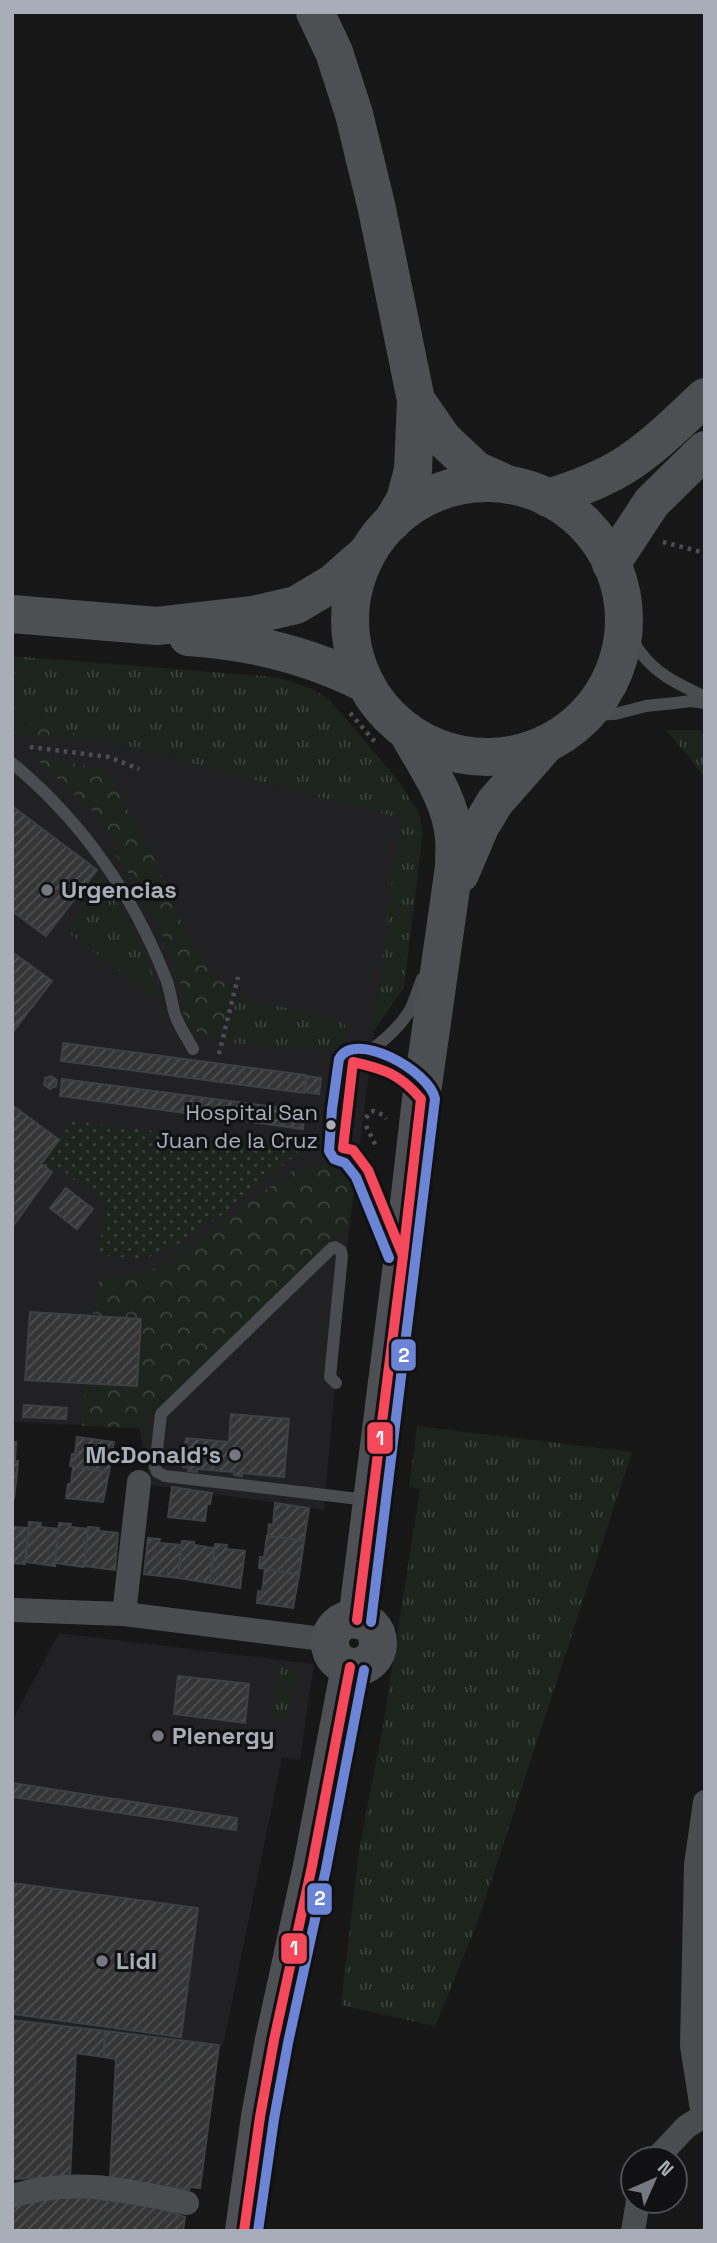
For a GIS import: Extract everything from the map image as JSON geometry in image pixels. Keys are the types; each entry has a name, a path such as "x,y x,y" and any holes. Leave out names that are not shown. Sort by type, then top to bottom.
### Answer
{"main road":[{"path":"12,614 157,626 253,615 296,605 333,583 368,552 392,522 405,500 413,470 416,400 377,209 354,114 334,52 316,12"},
{"path":"548,498 595,481 624,466 659,439 705,397"},
{"path":"416,400 443,439 476,470 511,486 548,498 568,510 600,544 621,549"},
{"path":"395,742 475,756 506,756 546,744 586,715 596,704 611,678 621,648 624,618 620,591 621,549 652,502 705,450"},
{"path":"392,522 417,502 447,489 478,484 511,486"},
{"path":"357,697 350,627 352,597 368,552"},
{"path":"157,626 182,636 294,654 334,668 357,697 377,702 395,742 439,787 454,837 454,866 421,1099 372,1501 345,1642 312,1866 260,2117 244,2231"},
{"path":"448,910 480,827 495,802 546,744"}],"street":[{"path":"124,1614 139,1482"},
{"path":"12,1610 124,1614 345,1642"},
{"path":"669,2145 686,2127 704,2115 692,2046 696,1865 705,1802"},
{"path":"12,2196 32,2190 71,2186 109,2187 187,2203"}],"lane":[{"path":"624,618 639,652 654,668 668,679 705,697"},
{"path":"586,715 615,715 646,706 691,701 705,703"},
{"path":"12,763 37,784 111,871 148,939 167,982 174,1013 193,1049"},
{"path":"403,1256 368,1170 353,1150 343,1148 346,1110 353,1062 384,1041 410,1010 448,910"},
{"path":"353,1062 388,1070 408,1082 421,1099"},
{"path":"336,1383 330,1377 342,1256 341,1251 332,1248 161,1414 155,1467 157,1472 165,1476 372,1501"}],"path":[{"path":"621,549 705,553"},
{"path":"357,697 395,742"},
{"path":"30,747 109,757 139,769"},
{"path":"219,1054 238,978"},
{"path":"378,1150 365,1126 370,1112 383,1115 386,1119 386,1130"}],"shaded area":[{"name":"Hospital San Juan de la Cruz","path":"12,721 109,742 401,818 348,1238 324,1510 145,1484 148,1470 139,1428 12,1422"},
{"path":"59,1633 314,1664 300,1760 282,1757 223,2046 12,2020 12,1721"}],"green space":[{"path":"12,656 276,677 313,689 330,700 397,779 419,813 423,831 404,988 373,1032 400,818 109,742 12,721"},
{"path":"12,721 40,725 109,742 12,734"},
{"path":"666,730 705,730 705,777"},
{"path":"31,754 110,771 152,854 184,927 205,961 232,988 218,1042 196,1030 181,1010 186,999 173,961 148,905 114,853 121,847 92,811"},
{"path":"101,877 136,936 161,1000 66,931"},
{"path":"238,993 251,1001 337,1018 347,1027 347,1048 276,1048 225,1042"},
{"path":"73,1121 294,1146 298,1153 204,1228 164,1251 142,1258 99,1255 107,1205 57,1166 52,1172 41,1164"},
{"path":"316,1164 341,1165 356,1173 349,1226 139,1428 82,1426 85,1383 137,1386 141,1319 93,1316 96,1286 102,1277 141,1274 168,1262 292,1171"},
{"path":"417,1426 632,1452 477,1924 435,2026 341,2005 359,1850 383,1726 420,1489 409,1487"},
{"path":"281,1665 297,1668 287,1722 275,1720 272,1708"}],"building":[{"name":"Urgencias","path":"12,806 97,870 46,936 12,911"},
{"path":"12,952 52,981 12,1033"},
{"path":"63,1043 306,1075 304,1093 61,1061"},
{"path":"51,1076 57,1080 56,1086 50,1089 44,1085 45,1078"},
{"path":"307,1076 321,1078 319,1094 305,1092"},
{"path":"62,1079 305,1111 303,1129 60,1096"},
{"path":"12,1105 59,1140 41,1164 52,1172 13,1226"},
{"path":"66,1188 93,1209 77,1229 50,1208"},
{"path":"30,1312 141,1319 137,1386 25,1380"},
{"path":"24,1405 67,1408 66,1419 23,1417"},
{"name":"McDonald's","path":"231,1414 289,1419 284,1477 242,1473 242,1476 234,1475 234,1472 197,1469 197,1472 183,1467 186,1438 229,1442"},
{"path":"77,1437 114,1442 109,1472 70,1466"},
{"path":"12,1442 16,1442 17,1473 12,1472"},
{"path":"73,1467 109,1472 103,1502 66,1498"},
{"path":"12,1472 17,1473 14,1499 12,1499"},
{"path":"172,1487 212,1493 210,1504 207,1504 205,1521 168,1517"},
{"path":"275,1503 309,1508 304,1541 268,1536 269,1524 273,1525"},
{"path":"29,1522 41,1523 40,1527 58,1529 55,1566 26,1562"},
{"path":"59,1523 88,1529 84,1567 55,1563"},
{"path":"12,1527 28,1528 25,1564 12,1563"},
{"path":"88,1527 118,1533 115,1570 84,1566"},
{"path":"267,1536 304,1541 299,1575 259,1568 260,1557 264,1558"},
{"path":"148,1538 160,1539 159,1543 182,1545 178,1578 144,1574"},
{"path":"182,1541 214,1548 210,1583 178,1578"},
{"path":"215,1544 227,1545 226,1549 245,1551 240,1588 210,1583"},
{"path":"265,1569 299,1575 293,1608 257,1603 258,1591 262,1592"},
{"path":"178,1676 249,1684 245,1723 174,1714"},
{"path":"12,1783 237,1818 236,1830 12,1797"},
{"name":"Lidl","path":"12,1883 198,1908 181,2037 12,2014"},
{"path":"12,2020 105,2031 104,2057 76,2053 70,2177 12,2179"},
{"path":"105,2031 219,2045 200,2188 190,2187 189,2190 110,2178 116,2059 104,2057"},
{"path":"69,2195 160,2208 185,2217 183,2231 12,2231 12,2202"}],"transit line":[{"name":"2","path":"371,1622 435,1099 420,1077 391,1057 375,1051 347,1051 339,1059 329,1151 334,1159 345,1163 356,1177 389,1258"},
{"name":"1","path":"353,1062 391,1074 421,1099 403,1256 368,1170 353,1150 343,1148 353,1062"},
{"name":"1","path":"357,1620 403,1256"},
{"name":"1","path":"244,2231 274,2040 312,1866 350,1667"},
{"name":"2","path":"258,2231 288,2043 326,1869 364,1670"}],"place":[{"name":"Urgencias","path":"47,890"},
{"name":"Hospital San Juan de la Cruz","path":"331,1125"},
{"name":"McDonald's","path":"235,1455"},
{"name":"Plenergy","path":"158,1736"},
{"name":"Lidl","path":"102,1961"}]}
